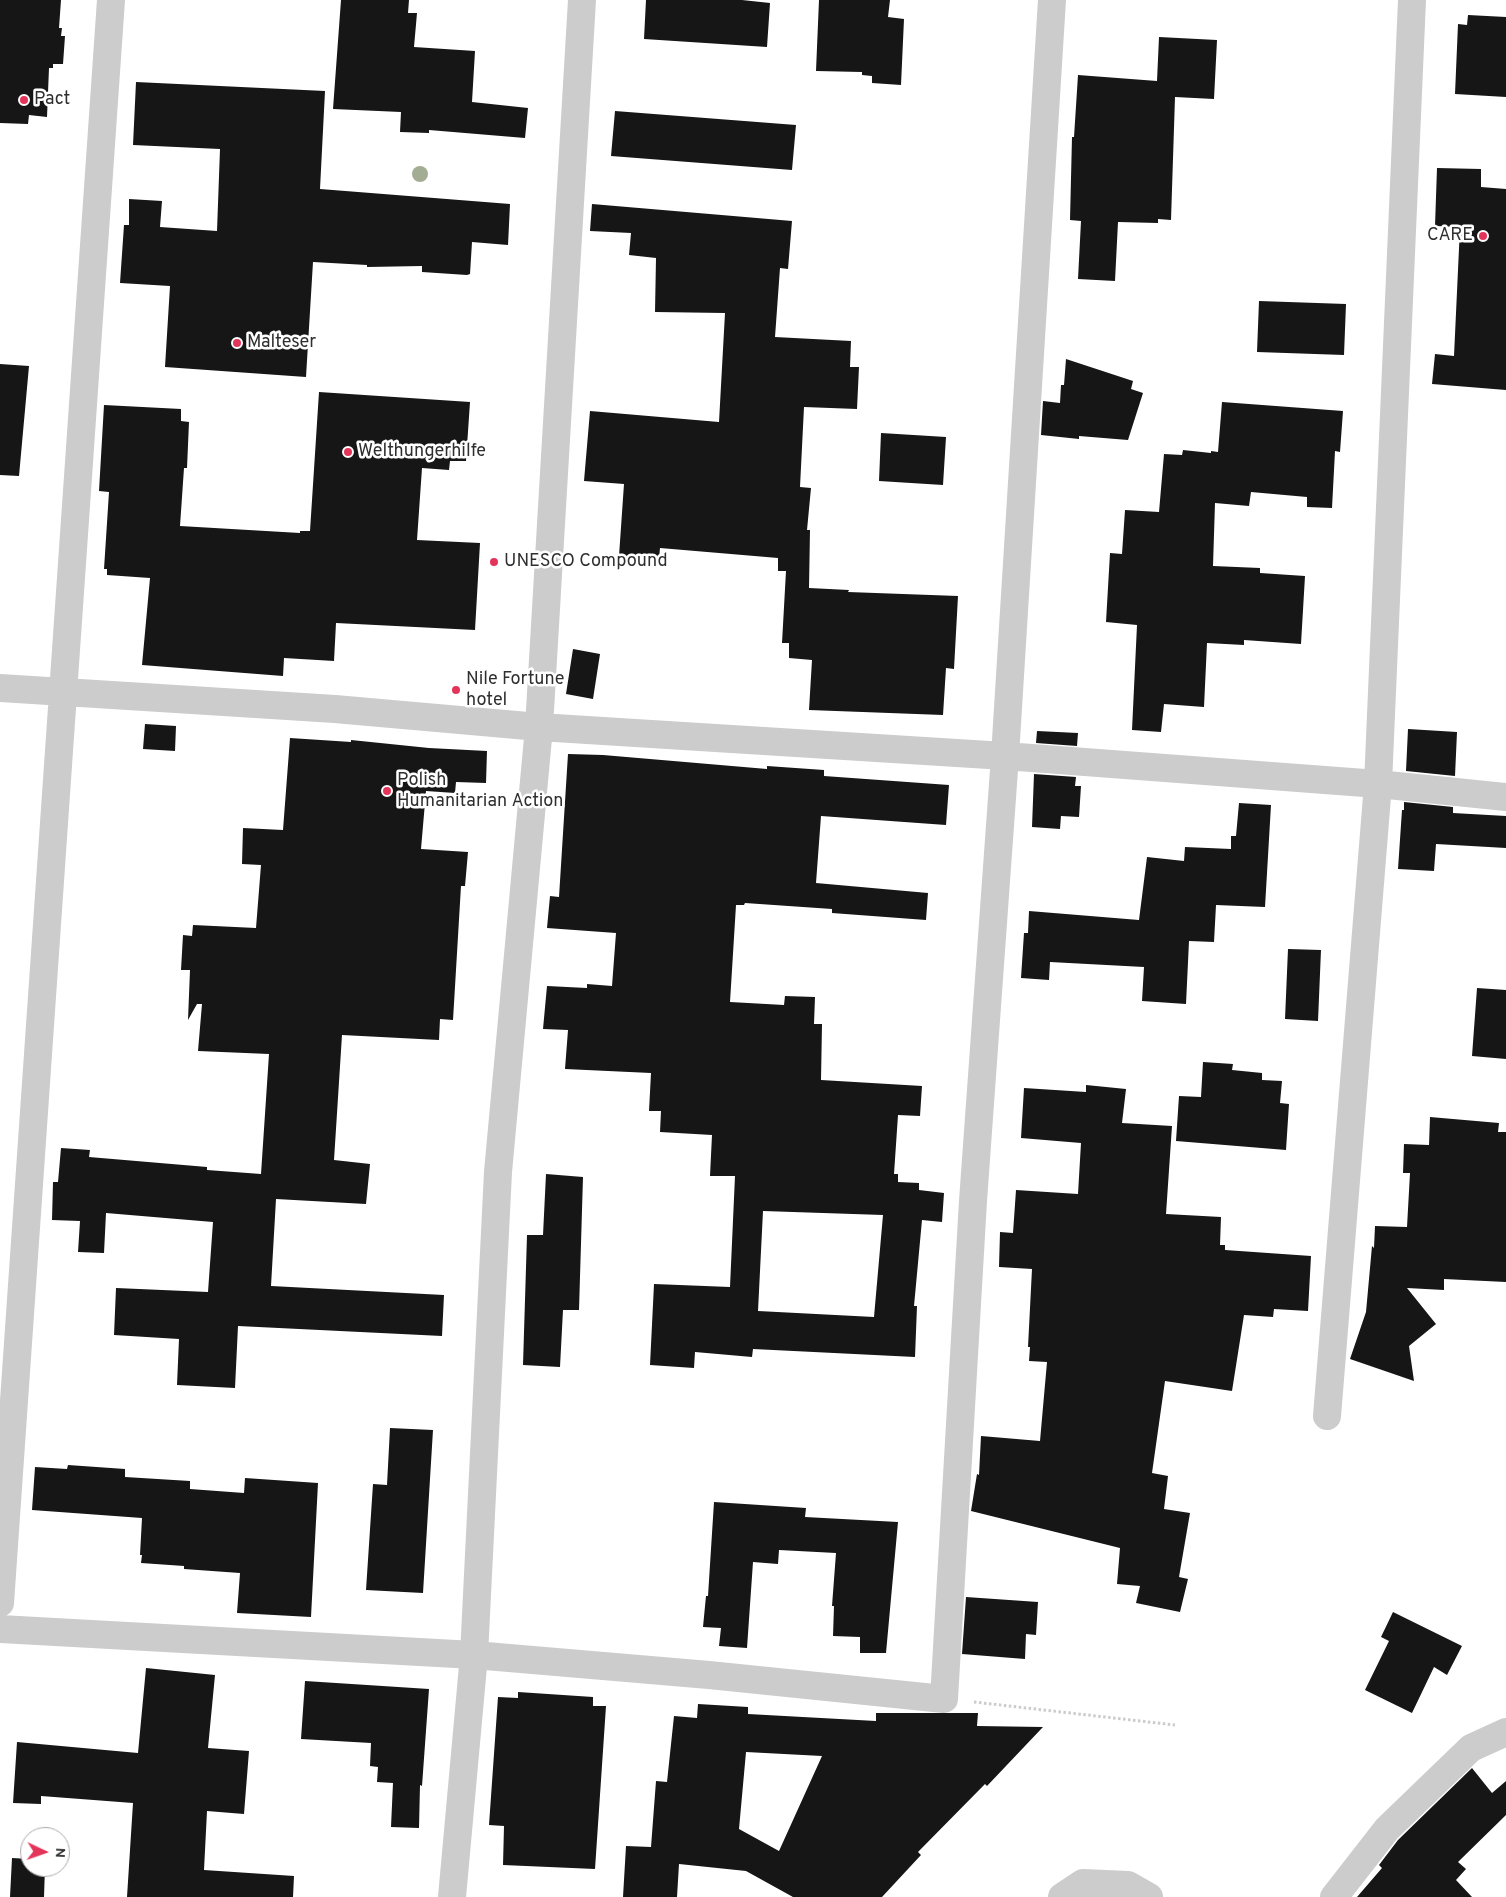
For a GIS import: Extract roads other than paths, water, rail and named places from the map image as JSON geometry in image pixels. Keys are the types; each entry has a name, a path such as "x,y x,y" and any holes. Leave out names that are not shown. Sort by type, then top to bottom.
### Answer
{"street":[{"path":"0,1603 111,0"},
{"path":"452,1897 474,1655 498,1172 539,727 582,0"},
{"path":"0,1629 474,1655 944,1699 972,1201 1005,756 1052,0"},
{"path":"1327,1416 1378,784 1412,0"},
{"path":"0,688 64,694 335,709 539,727 1005,756 1378,784 1506,797"},
{"path":"1334,1897 1387,1828 1472,1748 1506,1732"},
{"path":"1062,1897 1084,1883 1128,1885 1149,1897"}],"place":[{"name":"Pact","path":"24,100"},
{"name":"CARE","path":"1483,236"},
{"name":"Malteser","path":"237,343"},
{"name":"Welthungerhilfe","path":"348,452"},
{"name":"UNESCO Compound","path":"494,562"},
{"name":"Nile Fortune hotel","path":"456,690"},
{"name":"Polish Humanitarian Action","path":"387,791"}]}
